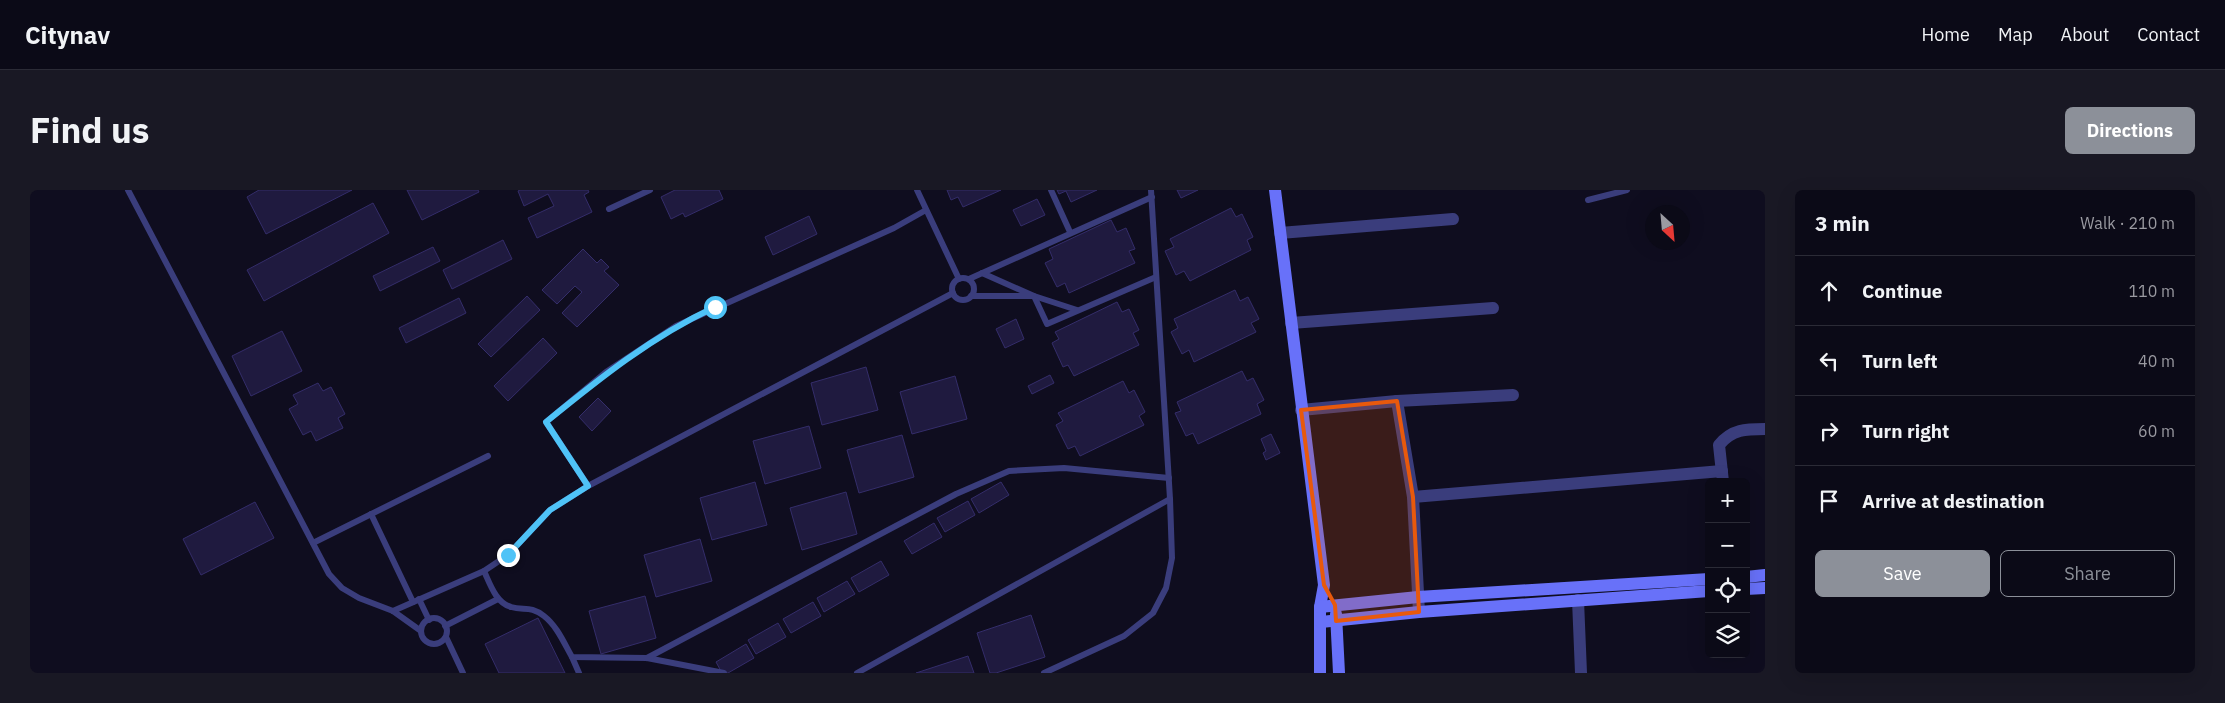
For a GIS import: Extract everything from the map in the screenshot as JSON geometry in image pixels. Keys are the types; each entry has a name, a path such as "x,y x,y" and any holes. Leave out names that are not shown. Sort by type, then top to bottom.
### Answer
{"street":[{"path":"1275,190 1324,584 1320,607 1320,673"},
{"path":"1280,233 1453,219"},
{"path":"1291,323 1493,308"},
{"path":"1301,410 1513,395"},
{"path":"1397,402 1413,497 1419,612"},
{"path":"1413,497 1723,476 1719,445 1725,438 1742,430 1765,429"},
{"path":"1750,576 1765,575"},
{"path":"1320,607 1418,597 1705,579"},
{"path":"1324,584 1336,605 1339,673"},
{"path":"1750,589 1765,588"},
{"path":"1321,622 1419,612 1705,592"},
{"path":"1578,600 1581,673"}],"lane":[{"path":"128,190 329,574 342,588 359,598 393,611 407,623 421,631 425,640 433,644 446,637"},
{"path":"608,210 639,192 650,190"},
{"path":"917,190 959,279"},
{"path":"1051,190 1070,232"},
{"path":"1588,200 1627,190"},
{"path":"959,279 969,280 1151,193 1170,498 1172,558 1166,588 1153,614 1124,636 1044,673"},
{"path":"588,486 546,422 606,372 676,326 886,231 926,210"},
{"path":"982,273 1034,296 1076,310"},
{"path":"1034,296 1047,324 1156,277"},
{"path":"953,294 953,285 959,279"},
{"path":"969,280 974,288 971,296"},
{"path":"393,611 484,571 508,555 550,510 588,486 953,294"},
{"path":"953,294 960,299 971,296 1034,296"},
{"path":"313,543 488,456"},
{"path":"647,658 956,494 1009,471 1064,468 1169,478"},
{"path":"857,673 1170,498"},
{"path":"371,514 416,600 429,620"},
{"path":"484,571 498,599 511,608 528,607 544,616 557,630 579,673"},
{"path":"445,626 498,599"},
{"path":"421,631 422,626 429,620 439,620 445,626 446,637 463,673"},
{"path":"572,657 647,658 724,673"}],"highlighted area":[{"path":"1397,401 1413,497 1419,612 1336,621 1335,605 1324,585 1301,410"}],"building":[{"path":"259,190 352,190 266,234 247,197"},
{"path":"407,190 478,190 479,192 422,220"},
{"path":"588,190 589,192 584,195 592,212 537,238 528,218 554,206 548,194 524,206 518,191"},
{"path":"675,190 719,190 723,199 685,217 683,213 671,219 661,197"},
{"path":"947,190 1001,190 963,207 958,197 951,200"},
{"path":"1057,190 1097,190 1071,202 1066,191 1059,194"},
{"path":"1177,190 1198,190 1181,198"},
{"path":"1037,199 1045,215 1021,226 1013,210"},
{"path":"373,203 389,233 264,301 247,270"},
{"path":"1231,208 1236,217 1242,214 1253,237 1247,240 1251,250 1190,281 1184,271 1176,275 1165,251 1174,247 1170,239"},
{"path":"809,216 817,234 773,255 765,237"},
{"path":"1111,220 1117,232 1126,228 1135,249 1129,251 1135,263 1069,293 1065,283 1057,287 1045,263 1053,259 1049,249"},
{"path":"503,240 512,259 452,289 443,270"},
{"path":"433,247 440,261 380,291 373,276"},
{"path":"583,249 597,263 601,259 609,267 604,271 619,285 577,327 562,313 582,292 575,286 557,304 542,290"},
{"path":"1235,290 1240,301 1248,297 1259,319 1251,323 1256,332 1194,362 1189,350 1182,354 1171,332 1178,328 1174,319"},
{"path":"527,296 540,310 491,357 478,344"},
{"path":"459,298 466,313 406,343 399,328"},
{"path":"1117,302 1122,312 1129,309 1139,330 1133,333 1139,345 1074,376 1068,365 1063,367 1052,343 1059,339 1055,332"},
{"path":"1016,319 1024,339 1005,348 996,329"},
{"path":"282,331 302,371 251,396 232,356"},
{"path":"543,338 557,353 508,401 494,386"},
{"path":"866,367 878,410 822,425 811,383"},
{"path":"1242,371 1247,381 1253,378 1264,400 1257,404 1261,414 1198,444 1193,433 1186,436 1175,413 1181,411 1177,402"},
{"path":"1050,375 1054,383 1032,394 1028,386"},
{"path":"955,376 967,419 912,434 900,392"},
{"path":"1123,381 1129,393 1134,390 1145,412 1139,416 1144,425 1080,456 1075,446 1068,449 1056,425 1063,421 1058,413"},
{"path":"318,383 323,391 331,387 345,414 338,418 343,428 316,441 311,431 303,435 289,409 298,404 293,395"},
{"path":"598,398 611,411 592,431 579,417"},
{"path":"809,426 821,468 765,484 753,441"},
{"path":"1271,434 1280,453 1266,460 1263,453 1266,451 1261,439"},
{"path":"902,435 914,477 859,493 847,450"},
{"path":"755,482 767,525 712,540 700,498"},
{"path":"1001,482 1009,495 979,513 971,499"},
{"path":"846,492 857,534 802,550 790,508"},
{"path":"968,501 975,515 945,532 937,518"},
{"path":"255,502 274,538 201,575 183,539"},
{"path":"934,523 942,537 912,554 904,541"},
{"path":"700,539 712,581 656,597 644,555"},
{"path":"881,561 889,575 859,592 851,578"},
{"path":"847,581 855,594 824,612 817,598"},
{"path":"645,596 656,638 601,654 589,611"},
{"path":"813,602 821,616 791,633 783,619"},
{"path":"1031,615 1045,657 996,673 990,673 977,633"},
{"path":"538,618 565,673 499,673 485,644"},
{"path":"778,623 786,637 756,654 748,640"},
{"path":"746,644 754,658 728,673 722,673 716,662"},
{"path":"968,656 974,673 916,673"}],"route":[{"path":"508,555 550,510 588,486 546,422 606,372 676,326 715,307"}]}
